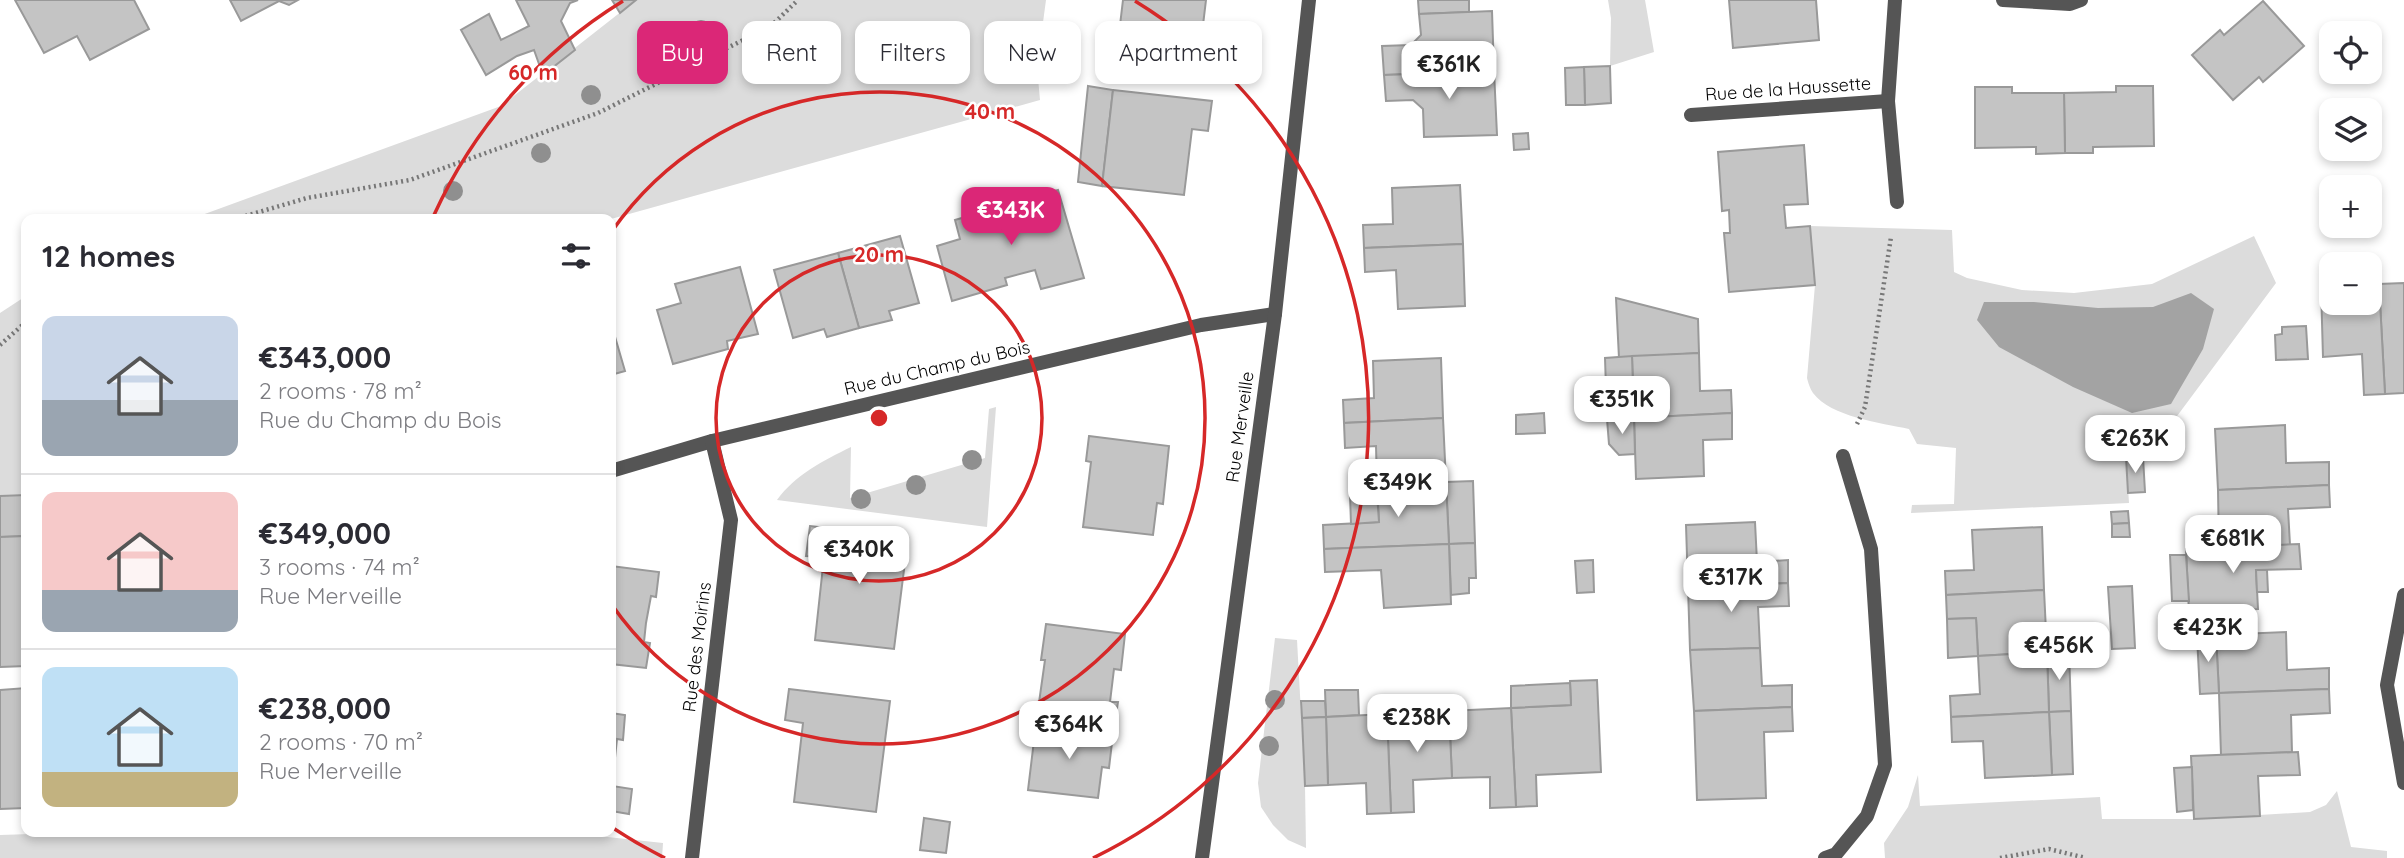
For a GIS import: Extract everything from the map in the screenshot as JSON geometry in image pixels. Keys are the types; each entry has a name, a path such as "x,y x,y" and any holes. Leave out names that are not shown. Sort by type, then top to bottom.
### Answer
{"street":[{"name":"Rue Merveille","path":"1202,858 1275,314 1309,0"},
{"name":"Rue de la Haussette","path":"1895,0 1888,101 1897,202"},
{"path":"2003,0 2070,4 2081,0"},
{"name":"Rue de la Haussette","path":"1691,115 1888,101"},
{"name":"Rue du Champ du Bois","path":"616,470 712,441 1201,325 1275,314"},
{"name":"Rue des Moirins","path":"692,858 731,520 712,441"},
{"path":"1833,857 1867,816 1885,765 1871,549 1843,456"},
{"path":"2404,595 2387,685 2404,783"}],"path":[{"path":"252,214 307,198 410,180 598,113 771,26 798,0"},
{"path":"1843,456 1865,407 1897,202"},
{"path":"0,345 21,326"},
{"path":"2000,858 2049,849 2086,858"}],"shaded area":[{"path":"636,0 1046,0 1043,21 984,21 984,84 1039,84 1040,100 616,218 616,214 205,214 501,106"},
{"path":"1608,0 1645,0 1654,52 1610,66 1611,18"},
{"path":"1810,226 1952,230 1954,272 1967,278 2022,290 2074,293 2152,284 2254,236 2276,283 2160,439 2128,423 2126,457 2129,503 1911,513 1912,505 1954,504 1956,448 1917,444 1909,429 1844,413 1821,401 1812,391 1807,378 1815,285"},
{"path":"2191,293 2214,309 2203,349 2171,404 2132,413 2073,387 1999,347 1977,320 1984,302 2034,302 2098,308 2153,307"},
{"path":"21,299 21,495 0,496 0,313"},
{"path":"996,407 987,527 777,500 801,475 851,447 850,498 985,458 989,409"},
{"path":"1275,638 1297,640 1306,848 1288,840 1273,825 1261,807 1258,783"},
{"path":"1918,775 1920,806 2100,797 2102,819 2194,819 2310,812 2326,805 2337,791 2351,847 2387,851 2387,858 1885,858 1884,843 1908,807"},
{"path":"0,835 608,837 663,843 662,858 0,858"}],"building":[{"path":"15,0 134,0 149,29 90,60 77,36 44,53"},
{"path":"230,0 298,0 289,5 279,1 241,21"},
{"path":"516,0 578,0 570,3 561,21 575,50 543,75 534,50 517,56 486,75 461,30 489,14 501,40 529,26"},
{"path":"612,0 636,0 620,13"},
{"path":"1123,0 1206,0 1203,21 1120,21"},
{"path":"1418,0 1469,0 1469,12 1419,14"},
{"path":"1729,0 1816,0 1819,40 1733,48"},
{"path":"2263,1 2304,46 2263,82 2259,77 2233,100 2192,55 2220,30 2224,35"},
{"path":"1492,11 1494,71 1384,75 1382,46 1411,45 1421,35 1419,14"},
{"path":"1610,66 1611,103 1585,105 1584,67"},
{"path":"1584,67 1585,105 1566,105 1565,68"},
{"path":"1494,71 1497,135 1424,137 1423,109 1413,100 1386,101 1384,75"},
{"path":"1088,86 1113,90 1102,186 1078,182"},
{"path":"2116,86 2153,86 2154,146 2093,147 2093,153 2065,153 2064,93 2116,92"},
{"path":"1975,87 2012,87 2012,93 2064,93 2065,153 2036,154 2036,147 1975,148"},
{"path":"1113,90 1212,101 1208,131 1192,129 1184,195 1102,186"},
{"path":"1528,133 1529,149 1514,150 1513,134"},
{"path":"1804,145 1808,204 1784,205 1786,228 1810,226 1815,285 1729,292 1724,233 1730,233 1729,210 1722,211 1718,152"},
{"path":"1460,185 1463,244 1364,248 1363,225 1393,224 1392,188"},
{"path":"1058,190 1084,278 1041,289 1035,270 1005,278 1007,285 952,301 937,246 960,239 955,220"},
{"path":"900,236 919,303 889,311 892,320 859,328 838,253"},
{"path":"1463,244 1465,306 1398,309 1396,270 1365,272 1364,248"},
{"path":"838,253 859,328 827,337 824,329 793,338 774,270"},
{"path":"740,267 758,334 727,341 728,349 673,364 657,310 681,303 675,284"},
{"path":"2404,283 2404,393 2385,394 2381,315 2382,284"},
{"path":"1616,298 1698,319 1699,353 1619,358"},
{"path":"2322,315 2381,315 2385,394 2364,395 2362,354 2323,357"},
{"path":"2306,326 2308,359 2276,360 2275,335 2282,334 2282,327"},
{"path":"616,340 625,371 616,374"},
{"path":"1699,353 1700,391 1731,390 1732,413 1634,418 1632,356"},
{"path":"1632,356 1634,418 1607,419 1605,358"},
{"path":"1441,358 1443,418 1344,423 1343,400 1374,398 1373,361"},
{"path":"1544,413 1545,433 1516,434 1516,415"},
{"path":"1732,413 1732,439 1703,440 1704,476 1636,479 1634,418"},
{"path":"1443,418 1446,482 1377,484 1376,446 1345,448 1344,423"},
{"path":"1634,418 1635,454 1619,455 1609,444 1607,419"},
{"path":"2285,425 2286,463 2329,462 2329,485 2218,490 2215,429"},
{"path":"1089,436 1169,446 1163,504 1157,503 1153,535 1083,527 1091,462 1086,461"},
{"path":"2126,457 2143,457 2145,492 2128,493"},
{"path":"1473,481 1475,543 1449,544 1446,482"},
{"path":"1446,482 1449,544 1324,549 1323,525 1379,522 1377,484"},
{"path":"2329,485 2330,507 2288,509 2290,545 2219,547 2218,490"},
{"path":"1377,493 1379,522 1351,524 1350,495"},
{"path":"21,495 21,536 0,537 0,496"},
{"path":"2128,511 2129,523 2112,524 2111,512"},
{"path":"1755,522 1757,562 1788,560 1788,583 1688,587 1686,525"},
{"path":"2129,523 2130,537 2112,537 2112,524"},
{"path":"810,526 908,538 894,649 815,640 824,557 806,556"},
{"path":"2042,527 2044,590 1946,595 1945,571 1974,570 1972,530"},
{"path":"21,536 21,666 0,667 0,537"},
{"path":"1475,543 1476,578 1469,578 1469,593 1451,595 1449,544"},
{"path":"1449,544 1451,604 1384,608 1381,570 1325,572 1324,549"},
{"path":"2299,544 2301,569 2256,570 2258,609 2189,613 2186,549"},
{"path":"2170,555 2186,555 2189,601 2172,601"},
{"path":"1593,560 1594,592 1577,593 1575,561"},
{"path":"616,567 659,572 656,597 651,596 646,623 644,642 650,643 646,668 616,665"},
{"path":"2256,570 2267,570 2268,592 2257,592"},
{"path":"1788,583 1789,606 1758,607 1760,648 1690,650 1688,587"},
{"path":"2132,586 2135,648 2112,649 2108,587"},
{"path":"2044,590 2047,652 1978,656 1976,618 1947,619 1946,595"},
{"path":"1976,618 1978,656 1948,658 1947,619"},
{"path":"1046,624 1125,634 1121,670 1114,669 1110,702 1118,702 1113,734 1036,724 1045,660 1041,660"},
{"path":"2286,632 2287,670 2329,668 2329,689 2219,693 2216,635"},
{"path":"2216,635 2219,693 2200,694 2197,636"},
{"path":"1760,648 1762,686 1792,685 1792,707 1694,711 1690,650"},
{"path":"2069,651 2071,711 2049,712 2047,652"},
{"path":"2047,652 2049,712 1951,717 1950,696 1980,694 1978,656"},
{"path":"1597,680 1601,772 1536,775 1537,806 1516,807 1511,708 1571,705 1570,681"},
{"path":"1570,683 1571,705 1511,708 1511,686"},
{"path":"21,688 21,808 0,809 0,690"},
{"path":"789,689 890,701 876,812 794,802 803,723 785,720"},
{"path":"2329,689 2330,713 2291,715 2292,752 2221,755 2219,693"},
{"path":"1325,690 1358,690 1359,715 1326,717"},
{"path":"1301,701 1325,701 1326,717 1302,718"},
{"path":"1792,707 1793,731 1764,732 1766,798 1697,800 1694,711"},
{"path":"1511,708 1516,807 1490,808 1490,777 1452,778 1449,711"},
{"path":"1449,711 1452,778 1413,780 1414,812 1391,813 1387,714"},
{"path":"2071,711 2073,774 2052,775 2049,712"},
{"path":"2049,712 2052,775 1985,778 1983,741 1952,742 1951,717"},
{"path":"616,714 625,715 623,740 617,739 616,748"},
{"path":"1387,714 1391,813 1367,814 1366,783 1328,785 1326,717"},
{"path":"1326,717 1328,785 1305,786 1302,718"},
{"path":"1036,724 1113,734 1109,768 1102,767 1098,798 1028,790"},
{"path":"2298,752 2300,775 2258,776 2260,816 2194,819 2191,756"},
{"path":"2192,767 2193,810 2177,812 2174,768"},
{"path":"616,787 632,789 629,814 616,812"},
{"path":"924,818 950,822 946,853 920,850"}]}
